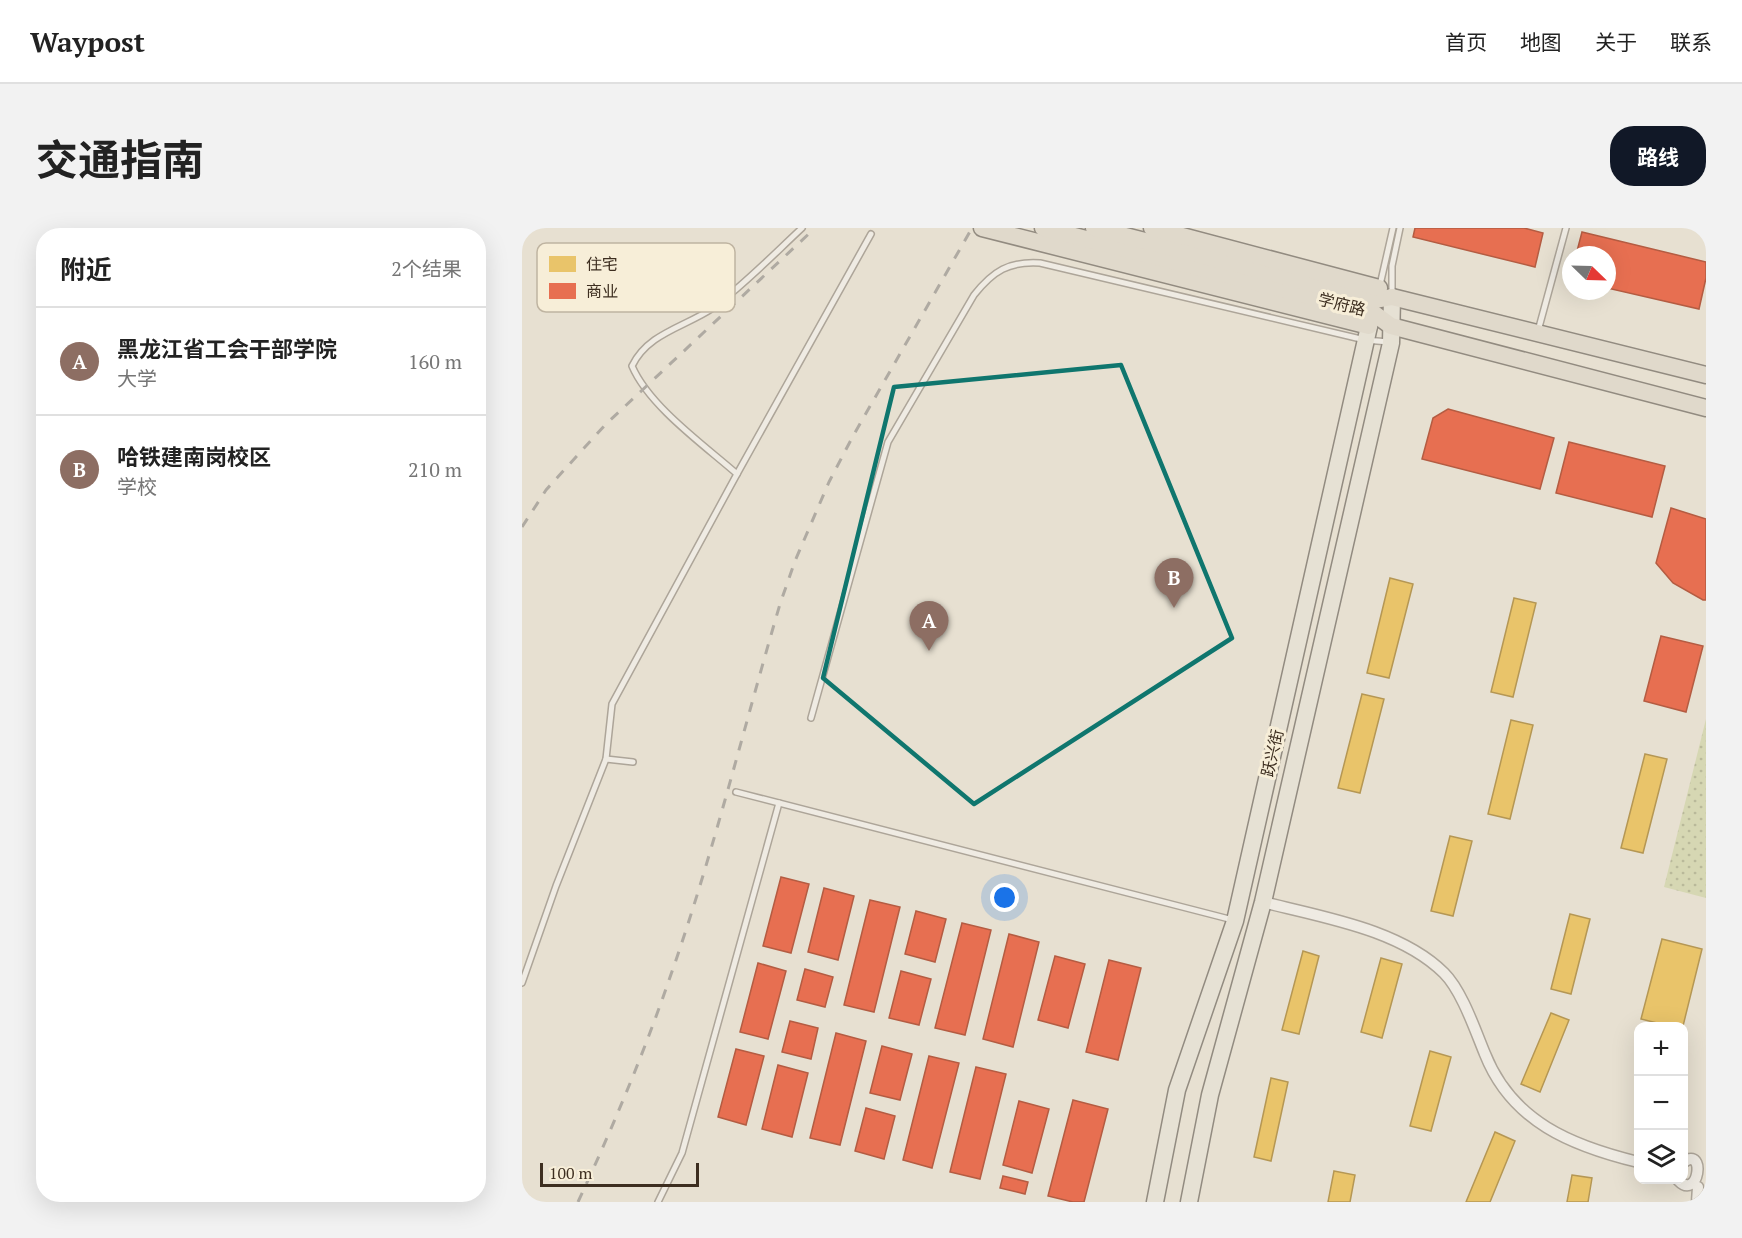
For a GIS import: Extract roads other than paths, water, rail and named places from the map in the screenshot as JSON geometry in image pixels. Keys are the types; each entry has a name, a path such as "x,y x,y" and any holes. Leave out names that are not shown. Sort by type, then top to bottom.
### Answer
{"highway":[{"path":"981,228 1376,310"},
{"name":"学府路","path":"1043,228 1376,310 1538,332 1706,375"},
{"name":"学府路","path":"1094,228 1376,310 1391,334 1706,408"},
{"path":"1152,228 1376,310"}],"main road":[{"name":"跃兴街","path":"1189,1202 1210,1095 1263,902 1391,334 1376,310"},
{"name":"跃兴街","path":"1155,1202 1177,1090 1235,921 1376,310"}],"street":[{"path":"1263,902 1361,928 1397,942 1425,957 1450,981 1477,1035 1494,1076 1519,1107 1544,1126 1567,1139 1634,1161"},
{"path":"1688,1161 1703,1160 1706,1176 1698,1187 1697,1202"},
{"path":"1682,1184 1689,1189 1698,1187"}],"lane":[{"path":"735,291 802,228"},
{"path":"1391,334 1376,310 1393,228"},
{"path":"1376,310 1392,266 1400,228"},
{"path":"1538,332 1566,228"},
{"path":"522,983 556,886 606,759 612,704 871,234"},
{"path":"811,718 888,442 974,295 986,279 1008,266 1030,262 1376,310"},
{"path":"706,312 658,337 637,356 632,366 638,381 673,418 737,474"},
{"path":"606,759 633,762"},
{"path":"736,792 1235,921"},
{"path":"658,1202 682,1153 779,803"}],"railway":[{"path":"735,303 815,228"},
{"path":"578,1202 637,1067 684,936 780,604 795,561 829,482 853,436 972,228"},
{"path":"522,527 546,490 605,425 725,312"}],"place":[{"name":"哈铁建南岗校区","path":"1174,608"},
{"name":"黑龙江省工会干部学院","path":"929,651"}]}
